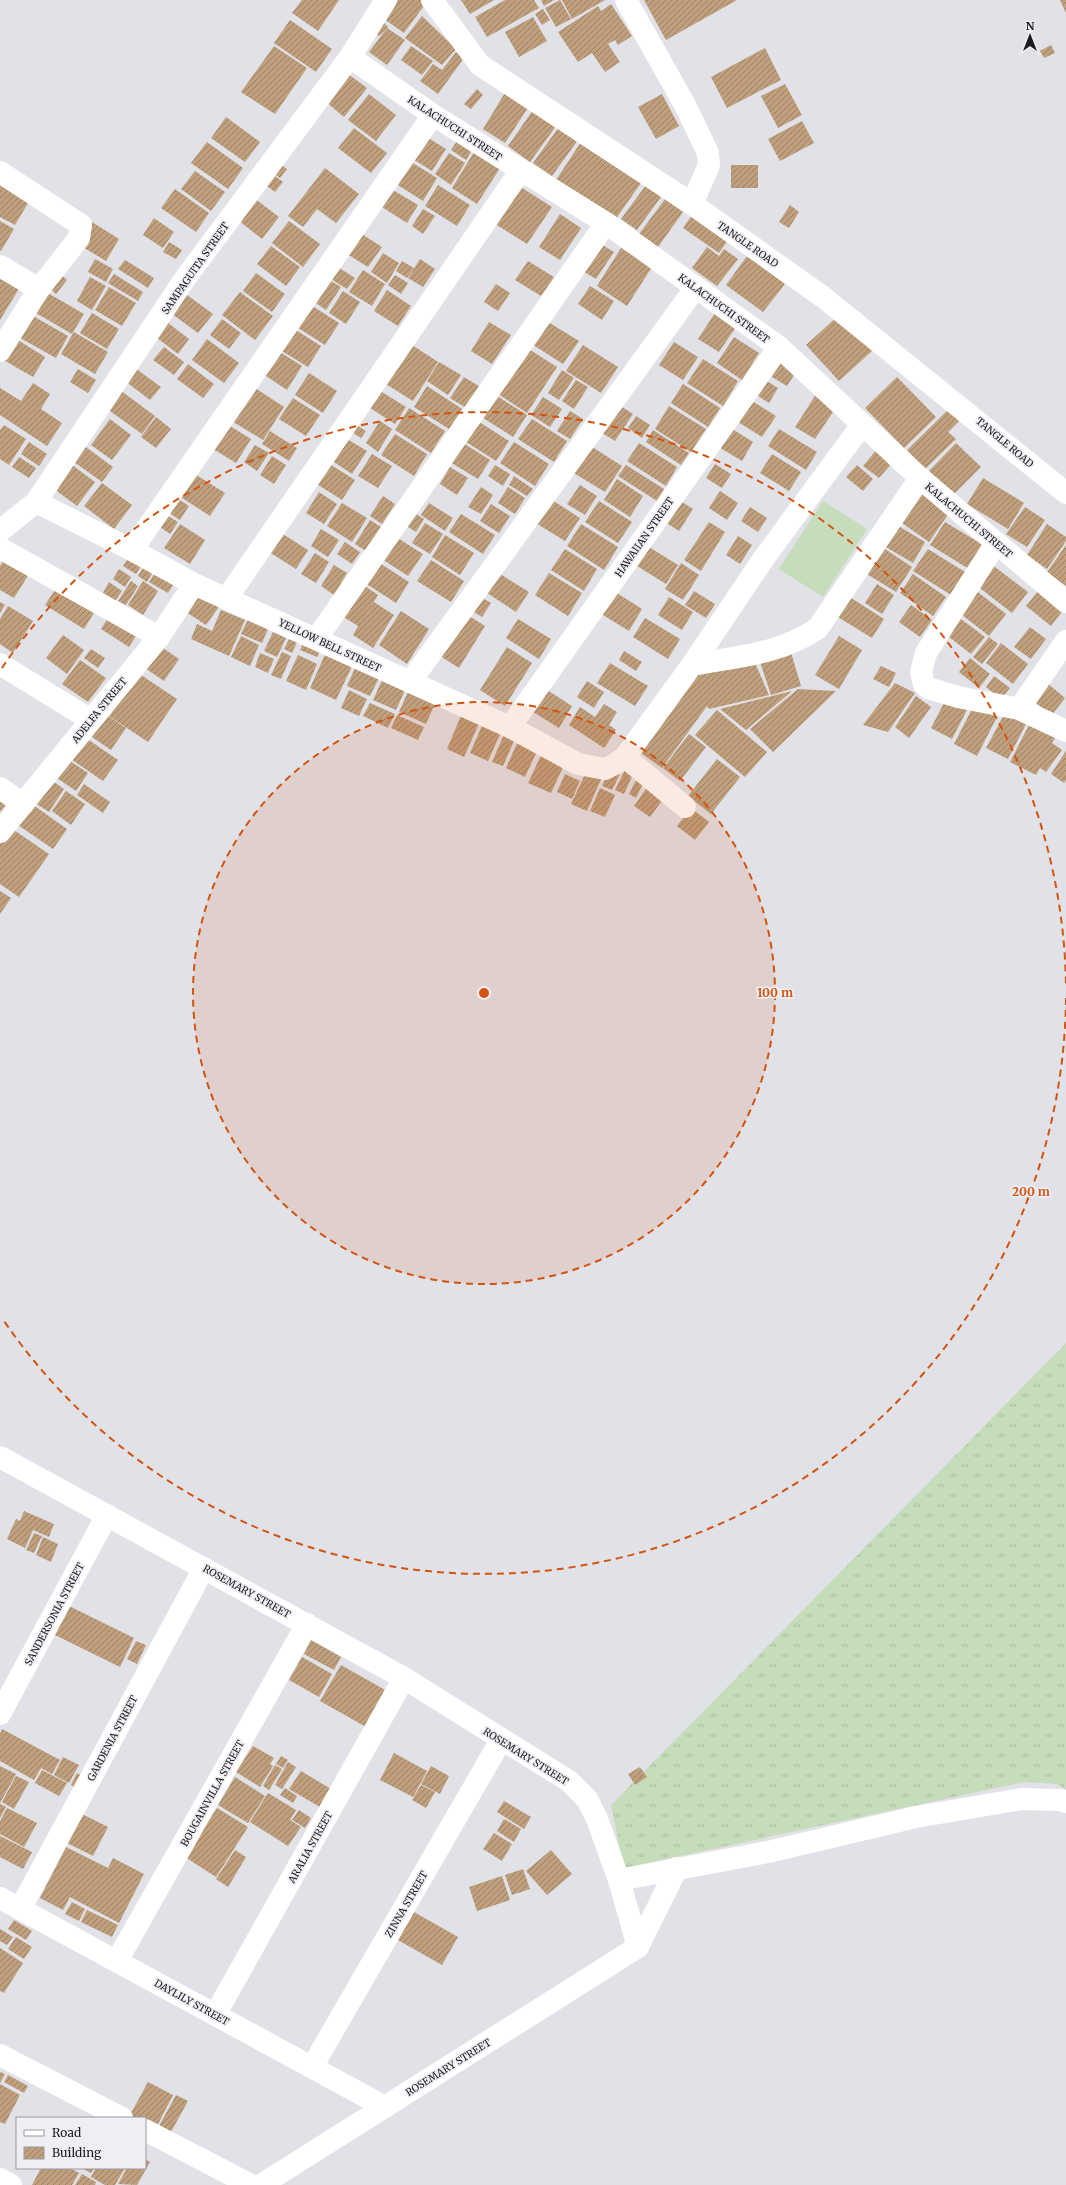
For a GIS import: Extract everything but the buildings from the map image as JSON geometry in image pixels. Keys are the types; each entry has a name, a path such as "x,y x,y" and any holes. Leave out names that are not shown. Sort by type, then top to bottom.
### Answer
{"street":[{"name":"SAMPAGUITA STREET","path":"0,531 36,502 184,280 350,56 386,0"},
{"name":"TANGLE ROAD","path":"432,0 480,65 692,204 823,297 1066,493"},
{"path":"626,0 686,107 708,153 709,165 692,204"},
{"name":"KALACHUCHI STREET","path":"350,56 433,116 606,223 779,347 861,426 996,544 1066,602"},
{"path":"132,550 433,116"},
{"path":"227,598 521,170"},
{"path":"0,172 81,225 79,238 39,289 0,351"},
{"path":"317,638 606,223"},
{"path":"0,266 39,289"},
{"path":"410,682 696,287"},
{"name":"HAWAIIAN STREET","path":"510,727 779,347"},
{"path":"685,807 625,757 692,665 764,558 861,426"},
{"path":"692,665 785,646 804,638 818,628 920,478"},
{"name":"YELLOW BELL STREET","path":"36,502 132,550 194,584 317,638 510,727 578,764 604,769 625,757"},
{"path":"996,544 926,653 921,667 921,679 928,688 958,697 1019,709 1066,731"},
{"path":"0,548 159,637"},
{"name":"ADELFA STREET","path":"0,832 159,637 194,584"},
{"path":"1019,709 1066,641"},
{"path":"0,664 91,720"},
{"path":"0,788 23,804"},
{"name":"ROSEMARY STREET","path":"2,1464 107,1514 404,1678 569,1782 587,1799 597,1820 619,1880 638,1947 260,2185"},
{"name":"SANDERSONIA STREET","path":"0,1714 107,1514"},
{"name":"GARDENIA STREET","path":"20,1909 204,1568"},
{"name":"BOUGAINVILLA STREET","path":"117,1961 307,1624"},
{"name":"ARALIA STREET","path":"215,2015 404,1678"},
{"name":"ZINNA STREET","path":"312,2068 501,1740"},
{"path":"619,1880 768,1852 916,1817 1022,1799 1061,1800 1066,1802"},
{"path":"638,1947 677,1868"},
{"name":"DAYLILY STREET","path":"0,1898 385,2107"},
{"path":"0,2055 120,2117"},
{"path":"146,2131 251,2185"},
{"path":"0,2179 11,2185"}],"green space":[{"path":"823,501 867,529 823,597 779,569"},
{"path":"1066,1343 1066,1789 1057,1784 1024,1782 624,1868 611,1805"}]}
